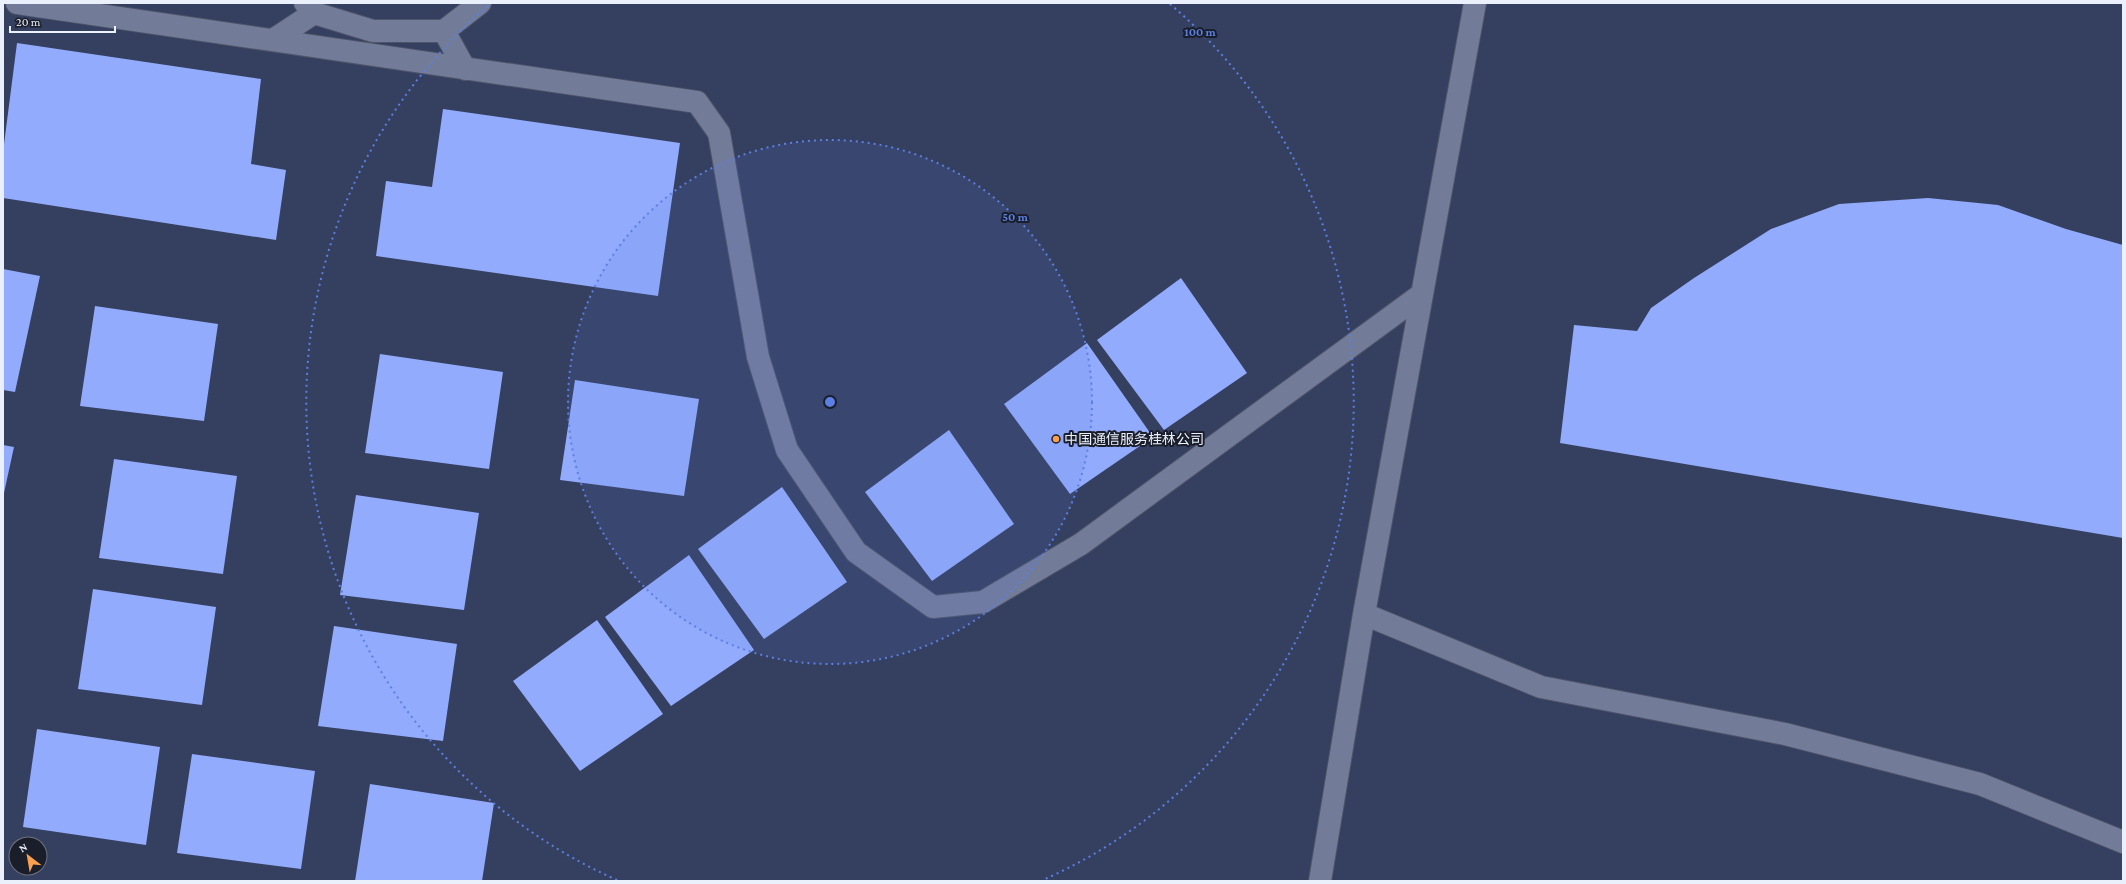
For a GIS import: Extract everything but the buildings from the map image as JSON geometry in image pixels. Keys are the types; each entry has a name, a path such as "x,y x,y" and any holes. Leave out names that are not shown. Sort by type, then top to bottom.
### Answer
{"street":[{"path":"17,3 697,102 719,133 758,357 787,450 856,552 933,607 982,602 1081,544 1422,294"},
{"path":"273,40 309,8 373,31 444,31 480,3"},
{"path":"1320,881 1364,614 1475,3"},
{"path":"444,31 465,69"},
{"path":"1364,614 1541,687 1785,734 1980,784 2123,842"}],"shaded area":[{"path":"3,3 2123,3 2123,881 3,881"}],"place":[{"name":"中国通信服务桂林公司","path":"1056,439"}]}
